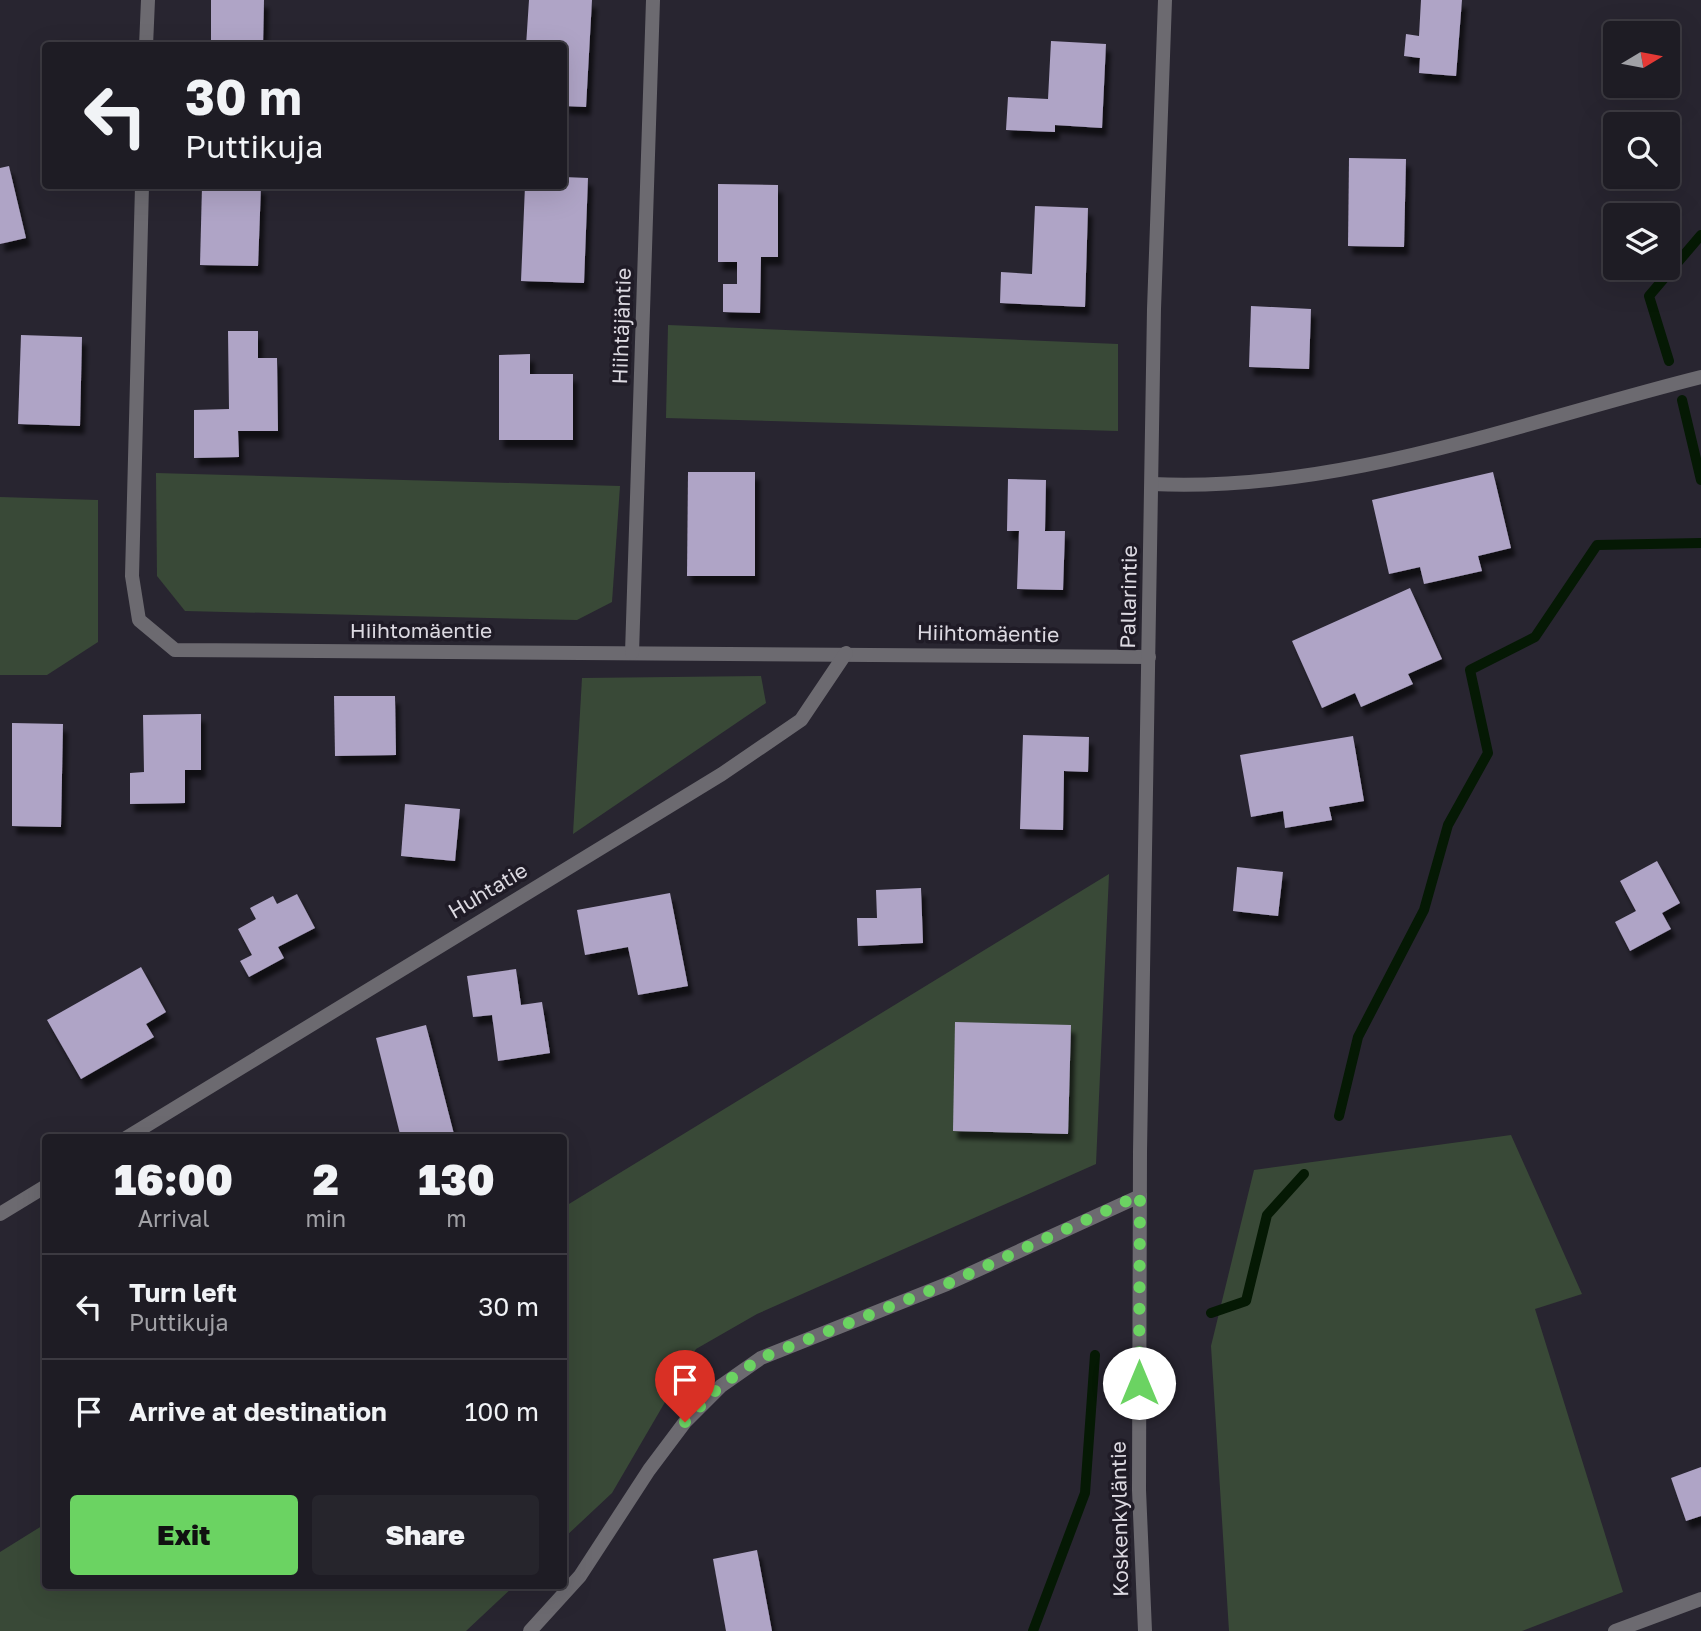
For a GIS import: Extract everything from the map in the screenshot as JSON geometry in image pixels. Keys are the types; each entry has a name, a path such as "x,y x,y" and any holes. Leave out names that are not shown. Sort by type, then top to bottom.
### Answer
{"street":[{"path":"146,42 148,0"},
{"name":"Hiihtäjäntie","path":"632,653 653,0"},
{"name":"Pallarintie","path":"1140,1195 1154,309 1166,0"},
{"name":"Hiihtomäentie","path":"142,189 132,576 139,620 175,650 1149,657"},
{"path":"1152,484 1193,486 1279,481 1446,448 1589,405 1701,377"},
{"name":"Huhtatie","path":"133,1134 722,774 801,720 846,653"},
{"path":"0,1213 42,1188"},
{"path":"530,1631 580,1577 649,1470 685,1422 720,1386 761,1358 947,1284 1140,1195"},
{"name":"Koskenkyläntie","path":"1140,1195 1139,1490 1145,1631"},
{"path":"1615,1631 1701,1599"}],"green space":[{"path":"668,325 1118,344 1118,431 666,418"},
{"path":"156,473 620,486 612,602 577,620 185,611 157,576"},
{"path":"0,497 98,500 98,642 47,675 0,675"},
{"path":"761,676 766,703 573,834 582,678"},
{"path":"1109,874 1096,1164 757,1314 696,1349 612,1493 567,1535 567,1205"},
{"path":"1511,1135 1582,1294 1535,1309 1623,1592 1522,1631 1229,1631 1211,1346 1254,1170"},
{"path":"42,1526 42,1589 511,1589 466,1631 0,1631 0,1552"}],"building":[{"path":"211,0 264,0 263,42 211,42"},
{"path":"529,0 592,0 586,107 567,106 567,42 526,42"},
{"path":"1421,0 1462,0 1456,76 1419,73 1420,58 1404,56 1406,34 1419,36"},
{"path":"1051,41 1106,44 1102,128 1055,125 1055,132 1006,130 1008,97 1048,99"},
{"path":"1349,158 1406,159 1404,247 1348,246"},
{"path":"9,166 26,238 0,244 0,168"},
{"path":"567,177 588,178 584,283 521,281 525,189 567,189"},
{"path":"718,184 778,185 778,257 761,257 760,313 723,312 723,284 737,284 737,262 718,262"},
{"path":"202,189 261,189 258,266 200,265"},
{"path":"1035,206 1088,208 1085,307 1000,303 1001,272 1032,274"},
{"path":"1251,306 1311,309 1309,369 1249,367"},
{"path":"228,331 258,331 258,358 277,358 278,431 238,431 239,457 194,458 194,410 229,409"},
{"path":"21,335 82,337 80,426 18,424"},
{"path":"530,354 530,374 573,374 573,440 499,440 499,355"},
{"path":"688,472 755,472 755,576 687,576"},
{"path":"1493,472 1511,548 1478,556 1482,571 1424,584 1420,567 1389,574 1372,500"},
{"path":"1008,479 1046,480 1045,531 1065,531 1063,590 1017,589 1019,531 1007,531"},
{"path":"1410,588 1442,659 1408,674 1413,684 1361,707 1355,693 1322,708 1292,641"},
{"path":"334,696 395,696 396,755 335,756"},
{"path":"201,714 201,770 185,770 185,803 130,804 130,773 144,772 143,715"},
{"path":"12,723 63,724 61,827 12,826"},
{"path":"1023,735 1089,737 1088,772 1064,771 1063,830 1020,829"},
{"path":"1353,736 1364,801 1329,807 1332,820 1285,828 1283,811 1251,817 1240,755"},
{"path":"405,804 460,809 455,861 401,856"},
{"path":"1657,861 1680,903 1662,913 1671,929 1630,951 1615,922 1636,911 1620,881"},
{"path":"1237,867 1283,872 1278,916 1233,911"},
{"path":"921,888 923,943 858,946 857,918 877,918 876,890"},
{"path":"670,893 688,986 638,995 628,947 585,955 577,910"},
{"path":"297,894 315,928 278,947 284,958 249,977 240,961 252,955 238,929 256,919 250,908 273,896 277,904"},
{"path":"141,967 166,1012 146,1024 154,1037 81,1079 47,1020"},
{"path":"516,969 521,1005 542,1002 550,1053 498,1061 492,1015 473,1017 467,976"},
{"path":"955,1022 1071,1025 1068,1134 953,1131"},
{"path":"426,1025 454,1134 400,1134 376,1038"},
{"path":"1701,1467 1701,1516 1686,1521 1671,1478"},
{"path":"757,1550 772,1631 726,1631 713,1559"}],"waterway":[{"path":"1669,361 1649,296 1701,235"},
{"path":"1682,400 1701,480"},
{"path":"1339,1116 1358,1037 1424,910 1448,825 1488,753 1470,670 1535,637 1597,545 1701,543"},
{"path":"1211,1313 1246,1301 1267,1215 1304,1174"},
{"path":"1033,1631 1085,1493 1095,1355"}],"route":[{"path":"685,1422 720,1386 761,1358 947,1284 1140,1195 1139,1383"}]}
